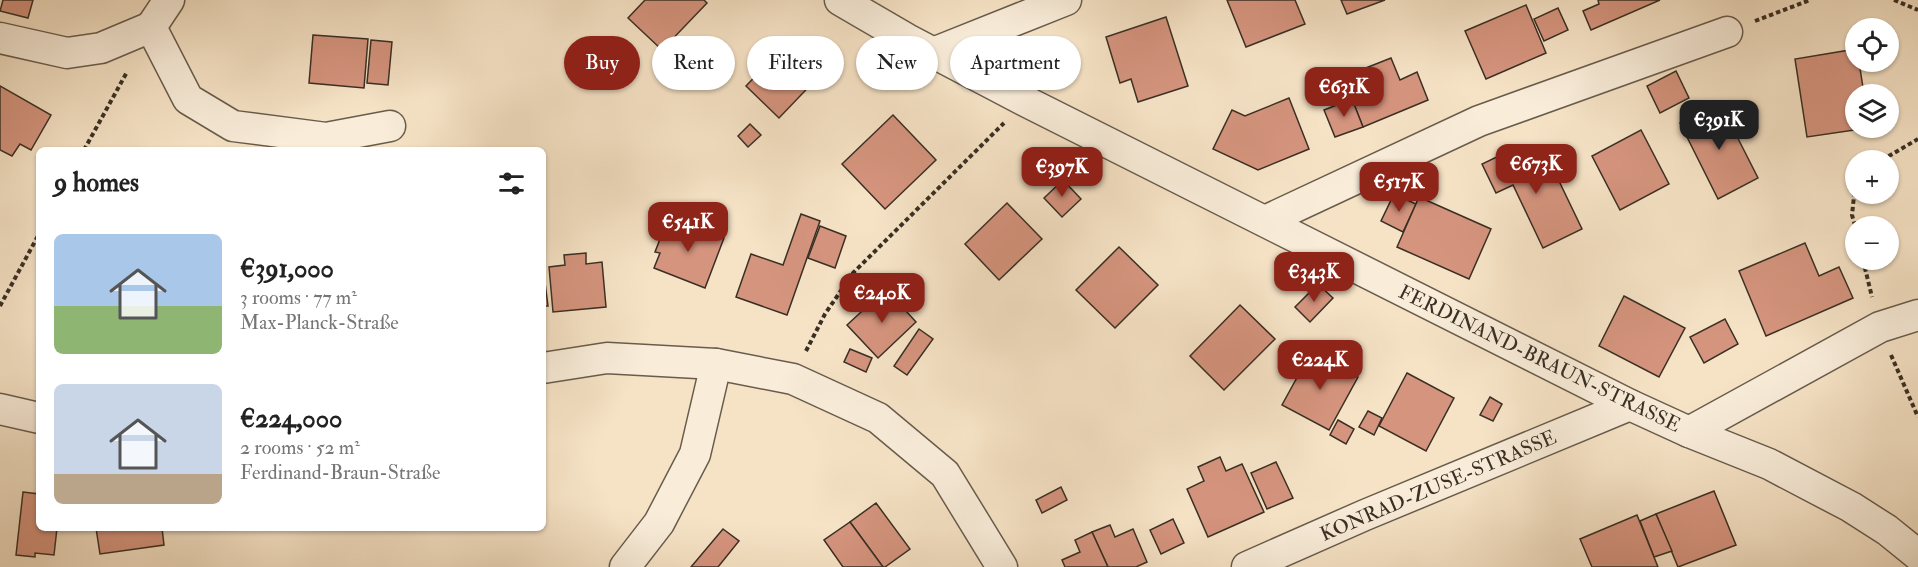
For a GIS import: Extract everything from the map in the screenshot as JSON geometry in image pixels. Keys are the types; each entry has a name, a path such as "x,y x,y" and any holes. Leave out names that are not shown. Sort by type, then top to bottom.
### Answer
{"street":[{"path":"0,38 68,53 101,48 151,27 169,0"},
{"name":"FERDINAND-BRAUN-STRASSE","path":"840,0 903,36"},
{"path":"938,51 1066,0"},
{"path":"151,27 188,99 233,126 326,138 390,126"},
{"path":"1265,220 1479,121 1726,32"},
{"name":"FERDINAND-BRAUN-STRASSE","path":"938,56 1630,405 1689,432 1769,464 1851,507 1887,530 1918,555"},
{"path":"1689,432 1880,327 1918,315"},
{"path":"546,368 607,358 716,364 793,379 878,418 945,474 1002,567"},
{"path":"625,567 659,523 694,454 716,364"},
{"name":"KONRAD-ZUSE-STRASSE","path":"1247,567 1365,515 1630,405"},
{"path":"0,409 36,417"}],"path":[{"path":"1726,32 1809,0"},
{"path":"1894,0 1918,10"},
{"path":"86,147 129,68"},
{"path":"793,379 825,314 854,273 1002,124"},
{"path":"1899,150 1918,139"},
{"path":"0,306 36,240"},
{"path":"1866,270 1880,327 1918,417"}],"building":[{"path":"3,0 33,0 28,18 0,11"},
{"path":"645,0 704,0 707,3 675,36 652,36 652,41 628,18"},
{"path":"1227,0 1295,0 1305,24 1246,47"},
{"path":"1341,0 1385,0 1347,14"},
{"path":"1598,0 1660,0 1591,30 1583,11 1599,4"},
{"path":"1526,5 1546,53 1486,79 1465,31"},
{"path":"1558,8 1568,30 1544,41 1534,19"},
{"path":"1166,17 1188,86 1138,102 1131,79 1120,83 1106,37"},
{"path":"313,35 368,39 364,88 309,83"},
{"path":"371,40 392,42 388,85 367,83"},
{"path":"1845,51 1845,72 1861,72 1862,84 1845,84 1845,131 1807,137 1795,59"},
{"path":"1391,58 1400,80 1417,72 1428,100 1363,127 1343,77"},
{"path":"1676,71 1689,98 1660,113 1647,86"},
{"path":"0,86 51,115 31,150 20,144 12,156 0,150"},
{"path":"750,90 806,90 779,118"},
{"path":"1289,98 1309,149 1258,170 1213,149 1232,110 1245,116"},
{"path":"1352,99 1363,127 1335,137 1324,110"},
{"path":"1720,103 1758,178 1718,199 1680,123"},
{"path":"893,115 936,160 885,209 842,164"},
{"path":"750,124 761,135 748,147 738,136"},
{"path":"1641,130 1669,184 1620,210 1592,156"},
{"path":"1509,151 1517,168 1546,154 1582,229 1543,248 1513,185 1496,193 1482,164"},
{"path":"1063,180 1081,199 1062,217 1044,198"},
{"path":"1394,194 1416,204 1403,232 1381,221"},
{"path":"1419,197 1491,229 1469,279 1397,247"},
{"path":"1007,203 1042,239 999,280 965,244"},
{"path":"801,214 820,221 787,315 736,297 751,254 783,265"},
{"path":"673,219 724,238 705,288 654,268 660,253 655,252 662,234 667,236"},
{"path":"820,226 846,236 835,268 808,258"},
{"path":"1805,243 1819,276 1839,267 1853,298 1766,336 1739,271"},
{"path":"1119,247 1158,285 1115,328 1076,290"},
{"path":"586,253 586,264 602,262 606,307 553,312 549,267 565,265 564,255"},
{"path":"1318,284 1333,298 1310,322 1295,307"},
{"path":"886,289 916,322 878,358 847,325"},
{"path":"1624,296 1685,328 1659,377 1599,346"},
{"path":"1240,305 1275,339 1224,390 1190,356"},
{"path":"1725,319 1738,344 1704,363 1690,337"},
{"path":"919,329 933,339 907,375 894,366"},
{"path":"850,349 872,358 866,372 844,362"},
{"path":"1311,352 1358,377 1329,430 1282,405"},
{"path":"1407,373 1454,398 1426,451 1379,426"},
{"path":"1490,397 1502,404 1493,421 1480,415"},
{"path":"1368,411 1382,418 1374,435 1359,427"},
{"path":"1338,420 1354,429 1346,444 1330,435"},
{"path":"1220,457 1226,471 1242,464 1264,512 1208,537 1187,489 1204,481 1198,467"},
{"path":"1276,462 1293,498 1267,509 1251,473"},
{"path":"1061,487 1067,500 1042,513 1036,500"},
{"path":"1714,491 1736,545 1678,567 1656,514"},
{"path":"23,492 36,494 36,531 57,531 54,555 35,553 35,557 16,555"},
{"path":"876,503 910,549 885,567 850,522"},
{"path":"1656,514 1672,551 1654,557 1640,521"},
{"path":"1637,515 1658,567 1592,567 1580,539"},
{"path":"1173,519 1184,543 1161,554 1150,530"},
{"path":"850,522 883,567 843,567 824,540"},
{"path":"1110,525 1115,537 1133,529 1147,562 1136,567 1108,567 1092,532"},
{"path":"723,529 739,541 718,567 691,567"},
{"path":"96,531 162,531 164,545 100,554"},
{"path":"1092,532 1108,567 1065,567 1062,560 1080,552 1075,540"}]}
